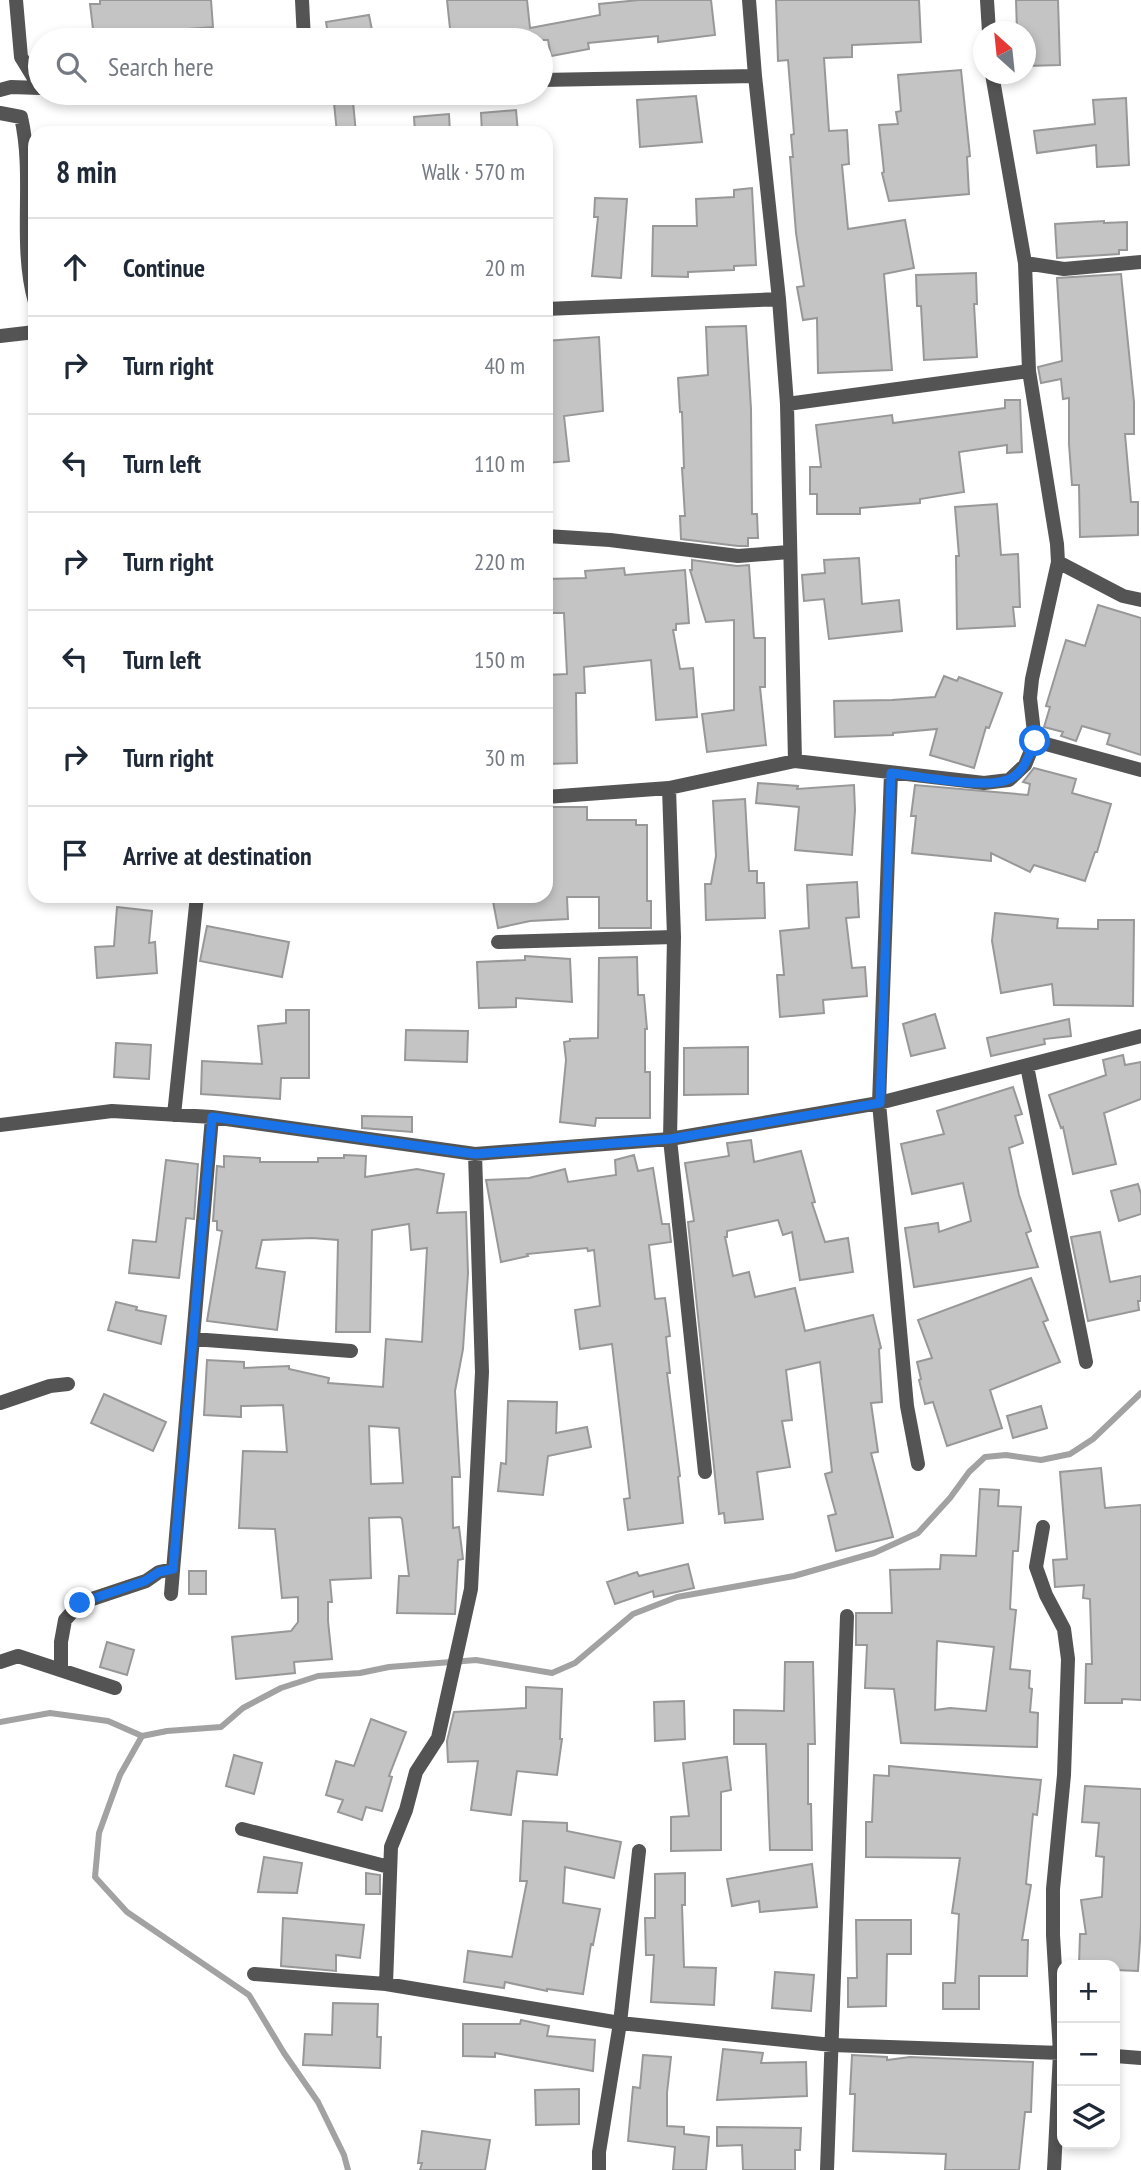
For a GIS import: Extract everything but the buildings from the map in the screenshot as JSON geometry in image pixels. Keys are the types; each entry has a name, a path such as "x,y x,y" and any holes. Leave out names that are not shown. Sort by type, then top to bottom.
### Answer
{"street":[{"path":"16,0 21,57 28,68"},
{"path":"302,0 303,28"},
{"path":"749,0 787,404 795,761"},
{"path":"987,0 988,21"},
{"path":"553,80 755,76"},
{"path":"553,796 669,788 795,761 984,783 1009,780 1025,765 1035,741 1030,698 1032,678 1058,562 1028,371 1025,263 994,84"},
{"path":"0,90 28,88"},
{"path":"0,113 21,117 27,143 28,265"},
{"path":"1025,263 1064,269 1141,262"},
{"path":"553,309 779,299"},
{"path":"0,336 28,333"},
{"path":"787,404 1028,371"},
{"path":"553,536 610,540 738,556 789,552"},
{"path":"1058,562 1124,596 1141,600"},
{"path":"1035,741 1141,770"},
{"path":"891,773 880,1103 907,1406 918,1464"},
{"path":"669,788 674,937 670,1139 705,1472"},
{"path":"174,1115 196,903"},
{"path":"498,942 674,937"},
{"path":"0,1125 112,1111 212,1117 475,1154 670,1139 880,1103 1141,1037"},
{"path":"1027,1066 1086,1362"},
{"path":"171,1594 212,1117"},
{"path":"386,1984 391,1847 406,1810 416,1772 438,1738 471,1589 482,1372 475,1154"},
{"path":"193,1339 351,1351"},
{"path":"0,1404 50,1386 68,1384"},
{"path":"1043,1527 1036,1567 1046,1595 1064,1629 1068,1659 1064,1776 1053,1889 1059,2023"},
{"path":"61,1670 61,1642 65,1620 80,1603 173,1569"},
{"path":"827,2170 847,1616"},
{"path":"0,1662 18,1656 115,1688"},
{"path":"242,1829 389,1867"},
{"path":"599,2170 599,2152 620,2023 639,1851"},
{"path":"254,1974 386,1984 620,2023 832,2045 1057,2053"},
{"path":"1120,2056 1141,2058"},
{"path":"1055,2170 1059,2086"}],"waterway":[{"path":"0,1722 50,1713 108,1721 142,1736 167,1731 221,1727 243,1708 281,1688 318,1676 476,1660 552,1673 575,1663 633,1614 677,1597 794,1576 874,1553 918,1533 985,1457 1006,1455 1041,1460 1070,1454 1093,1439 1141,1393"},
{"path":"142,1736 120,1775 99,1833 95,1877 127,1912 249,1995 318,2102 344,2155 348,2170"}],"route":[{"path":"80,1603 173,1569 212,1117 475,1154 670,1139 880,1103 891,773 984,783 1009,780 1025,765 1035,741"}]}
